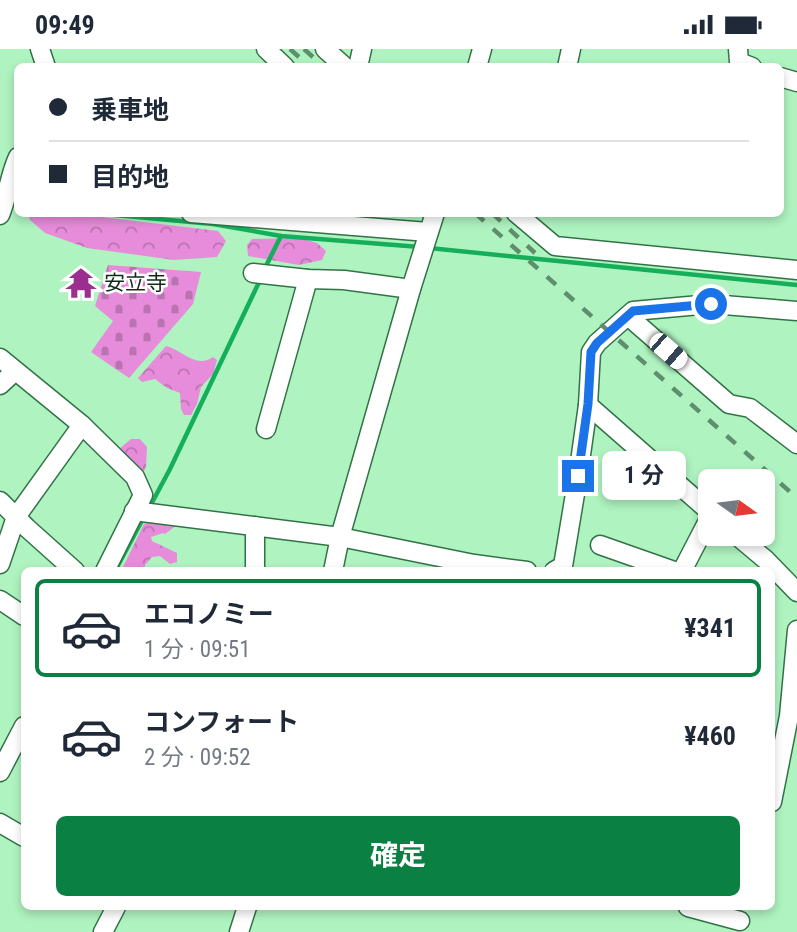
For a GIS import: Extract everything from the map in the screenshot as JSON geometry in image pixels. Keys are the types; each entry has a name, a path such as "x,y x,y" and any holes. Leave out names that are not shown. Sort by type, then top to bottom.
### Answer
{"street":[{"path":"266,49 281,63"},
{"path":"325,49 341,63"},
{"path":"1,211 9,180"},
{"path":"241,217 428,232"},
{"path":"334,567 340,537 434,217"},
{"path":"521,217 555,246 797,270"},
{"path":"253,273 308,279 413,283"},
{"path":"266,429 308,279"},
{"path":"561,567 588,404 591,352 597,343 633,311 711,304 797,311"},
{"path":"628,316 729,404 750,408 797,444"},
{"path":"0,358 82,425 135,477 143,495 107,567"},
{"path":"0,385 15,371"},
{"path":"588,404 698,504"},
{"path":"0,564 16,517 82,425"},
{"path":"0,501 71,567"},
{"path":"134,510 340,537 474,567"},
{"path":"255,526 255,567"},
{"path":"684,567 698,539"},
{"path":"600,545 663,567"},
{"path":"750,546 773,567"},
{"path":"775,569 797,591"},
{"path":"0,600 21,613"},
{"path":"775,787 789,716 797,630"},
{"path":"0,772 21,732"},
{"path":"0,823 21,835"},
{"path":"103,932 114,910"},
{"path":"239,932 246,910"},
{"path":"700,910 740,920"}],"green space":[{"path":"29,217 102,217 218,231 226,241 217,257 174,260 87,248 45,233"},
{"path":"300,238 317,243 326,251 322,260 299,265 248,256 247,245 252,239"},
{"path":"108,265 201,272 193,304 129,378 91,352 113,321 95,306"},
{"path":"166,346 195,360 213,357 217,360 213,374 201,387 191,415 184,415 181,409 180,393 155,379 142,382 138,378"},
{"path":"131,439 140,439 147,447 144,471 138,470 118,450"},
{"path":"151,521 177,525 165,534 151,537 152,541 177,553 177,562 170,564 160,556 152,557 145,567 123,567 144,524"}],"waterway":[{"path":"137,217 213,224 281,236 420,247"},
{"path":"264,270 281,236"},
{"path":"429,248 797,285"},
{"path":"148,510 261,278"},
{"path":"117,567 144,517"}],"railway":[{"path":"290,49 306,63"},
{"path":"304,49 320,63"},
{"path":"480,217 797,498"},
{"path":"496,217 535,253"}],"place":[{"name":"安立寺","path":"81,283"}],"route":[{"path":"578,476 588,404 591,352 597,343 633,311 711,304"}]}
